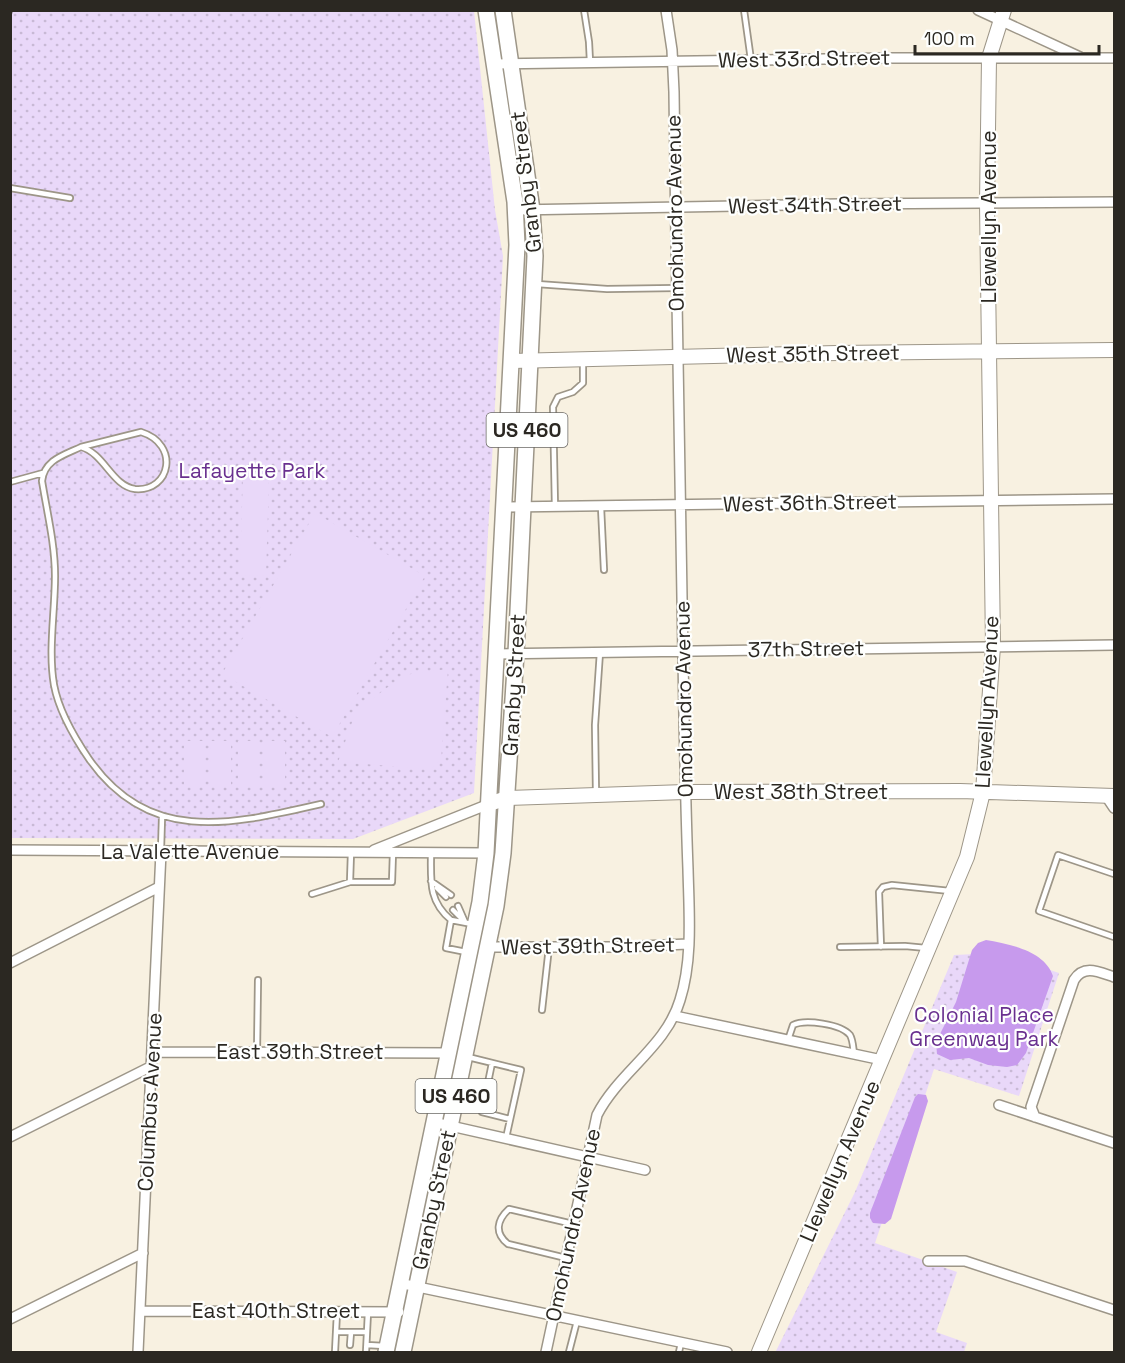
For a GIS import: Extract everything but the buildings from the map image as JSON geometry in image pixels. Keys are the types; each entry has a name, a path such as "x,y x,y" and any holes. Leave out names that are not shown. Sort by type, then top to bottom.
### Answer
{"main road":[{"name":"Granby Street","path":"387,1349 469,952 470,923 483,881 486,853 517,262 516,210 486,10"},
{"name":"Granby Street","path":"403,1353 499,889 507,798 524,507 535,256 532,210 503,10"}],"street":[{"name":"Omohundro Avenue","path":"546,1353 597,1115 622,1078 653,1047 670,1025 681,999 687,967 673,61 666,10"},
{"path":"978,10 1002,15 1083,58"},
{"name":"Llewellyn Avenue","path":"759,1353 967,857 983,792 993,646 987,204 989,57 1002,15"},
{"name":"West 33rd Street","path":"494,64 989,57 1114,58"},
{"name":"West 34th Street","path":"516,210 1114,202"},
{"name":"West 35th Street","path":"512,361 1114,350"},
{"name":"West 36th Street","path":"505,507 1114,499"},
{"name":"37th Street","path":"498,654 1114,645"},
{"name":"West 38th Street","path":"489,804 507,798 685,792 983,792 1110,796"},
{"path":"1110,796 1114,808"},
{"name":"La Valette Avenue","path":"369,852 489,804"},
{"name":"La Valette Avenue","path":"10,850 486,853"},
{"name":"Columbus Avenue","path":"138,1353 161,852"},
{"path":"10,963 159,887"},
{"name":"West 39th Street","path":"488,947 688,944"},
{"path":"1035,1117 1031,1107 1074,980 1086,970 1114,977"},
{"path":"675,1016 882,1060"},
{"name":"East 39th Street","path":"152,1052 448,1053"},
{"path":"10,1137 152,1066"},
{"path":"999,1105 1114,1143"},
{"path":"433,1122 587,1155 645,1170"},
{"path":"10,1319 143,1254"},
{"path":"928,1262 965,1261 1114,1310"},
{"path":"399,1283 577,1321 680,1348 727,1353"},
{"name":"East 40th Street","path":"140,1311 411,1312"}],"lane":[{"path":"584,10 590,62"},
{"path":"744,10 751,60"},
{"path":"10,188 70,198"},
{"path":"534,284 607,289 676,288"},
{"path":"555,507 553,407 558,398 573,392 583,383 583,359"},
{"path":"81,447 95,453 124,485 132,489 152,486 163,475 166,466 164,448 159,441 141,432 81,447 56,459 46,466 43,473 42,481 54,554 52,666 58,701 79,745 111,786 144,810 162,817 210,821 239,820 321,804"},
{"path":"10,482 43,473"},
{"path":"601,507 604,570"},
{"path":"596,795 595,725 600,652"},
{"path":"161,852 162,817"},
{"path":"350,882 351,852"},
{"path":"312,894 350,882 392,882 393,852"},
{"path":"431,852 431,889 441,911 451,920 470,923"},
{"path":"1114,874 1058,855 1039,911 1114,937"},
{"path":"431,881 448,896"},
{"path":"880,946 879,892 883,887 892,885 952,891"},
{"path":"458,906 470,923"},
{"path":"453,910 470,923"},
{"path":"451,920 446,948 469,952"},
{"path":"542,1010 549,947"},
{"path":"840,947 929,948"},
{"path":"257,1052 258,980"},
{"path":"788,1040 793,1025 808,1021 848,1032 852,1038 854,1054"},
{"path":"465,1056 521,1070 506,1138"},
{"path":"492,1063 482,1112 510,1119"},
{"path":"566,1258 508,1244 501,1239 498,1231 499,1222 509,1209 573,1224"},
{"path":"335,1353 337,1311"},
{"path":"366,1353 368,1312"},
{"path":"569,1353 577,1321"},
{"path":"336,1332 367,1332"},
{"path":"350,1344 351,1332"},
{"path":"367,1345 387,1349"}],"green space":[{"name":"Lafayette Park","path":"10,11 474,11 495,210 503,256 474,793 353,839 11,838"},
{"path":"243,474 269,474 266,576 240,575"},
{"path":"315,513 425,576 332,737 222,674"},
{"path":"448,669 441,760 430,769 338,762 356,711 404,675"},
{"path":"184,741 204,741 204,785 184,785"},
{"path":"211,741 231,741 231,785 210,785"},
{"path":"238,741 258,741 258,785 238,785"},
{"path":"265,741 285,741 285,785 265,785"},
{"name":"Colonial Place Greenway Park","path":"1000,953 1059,973 1019,1096 934,1069 875,1243 957,1272 936,1332 967,1343 964,1352 776,1351 855,1192 954,955"}],"shaded area":[{"path":"986,940 1026,950 1043,960 1053,976 1026,1053 1017,1065 1007,1067 988,1065 969,1058 950,1060 937,1054 936,1042 956,1002 972,950 978,943"},
{"path":"918,1094 926,1095 928,1101 891,1219 885,1224 873,1223 870,1213"}],"railway":[{"path":"10,14 11,10"}]}
